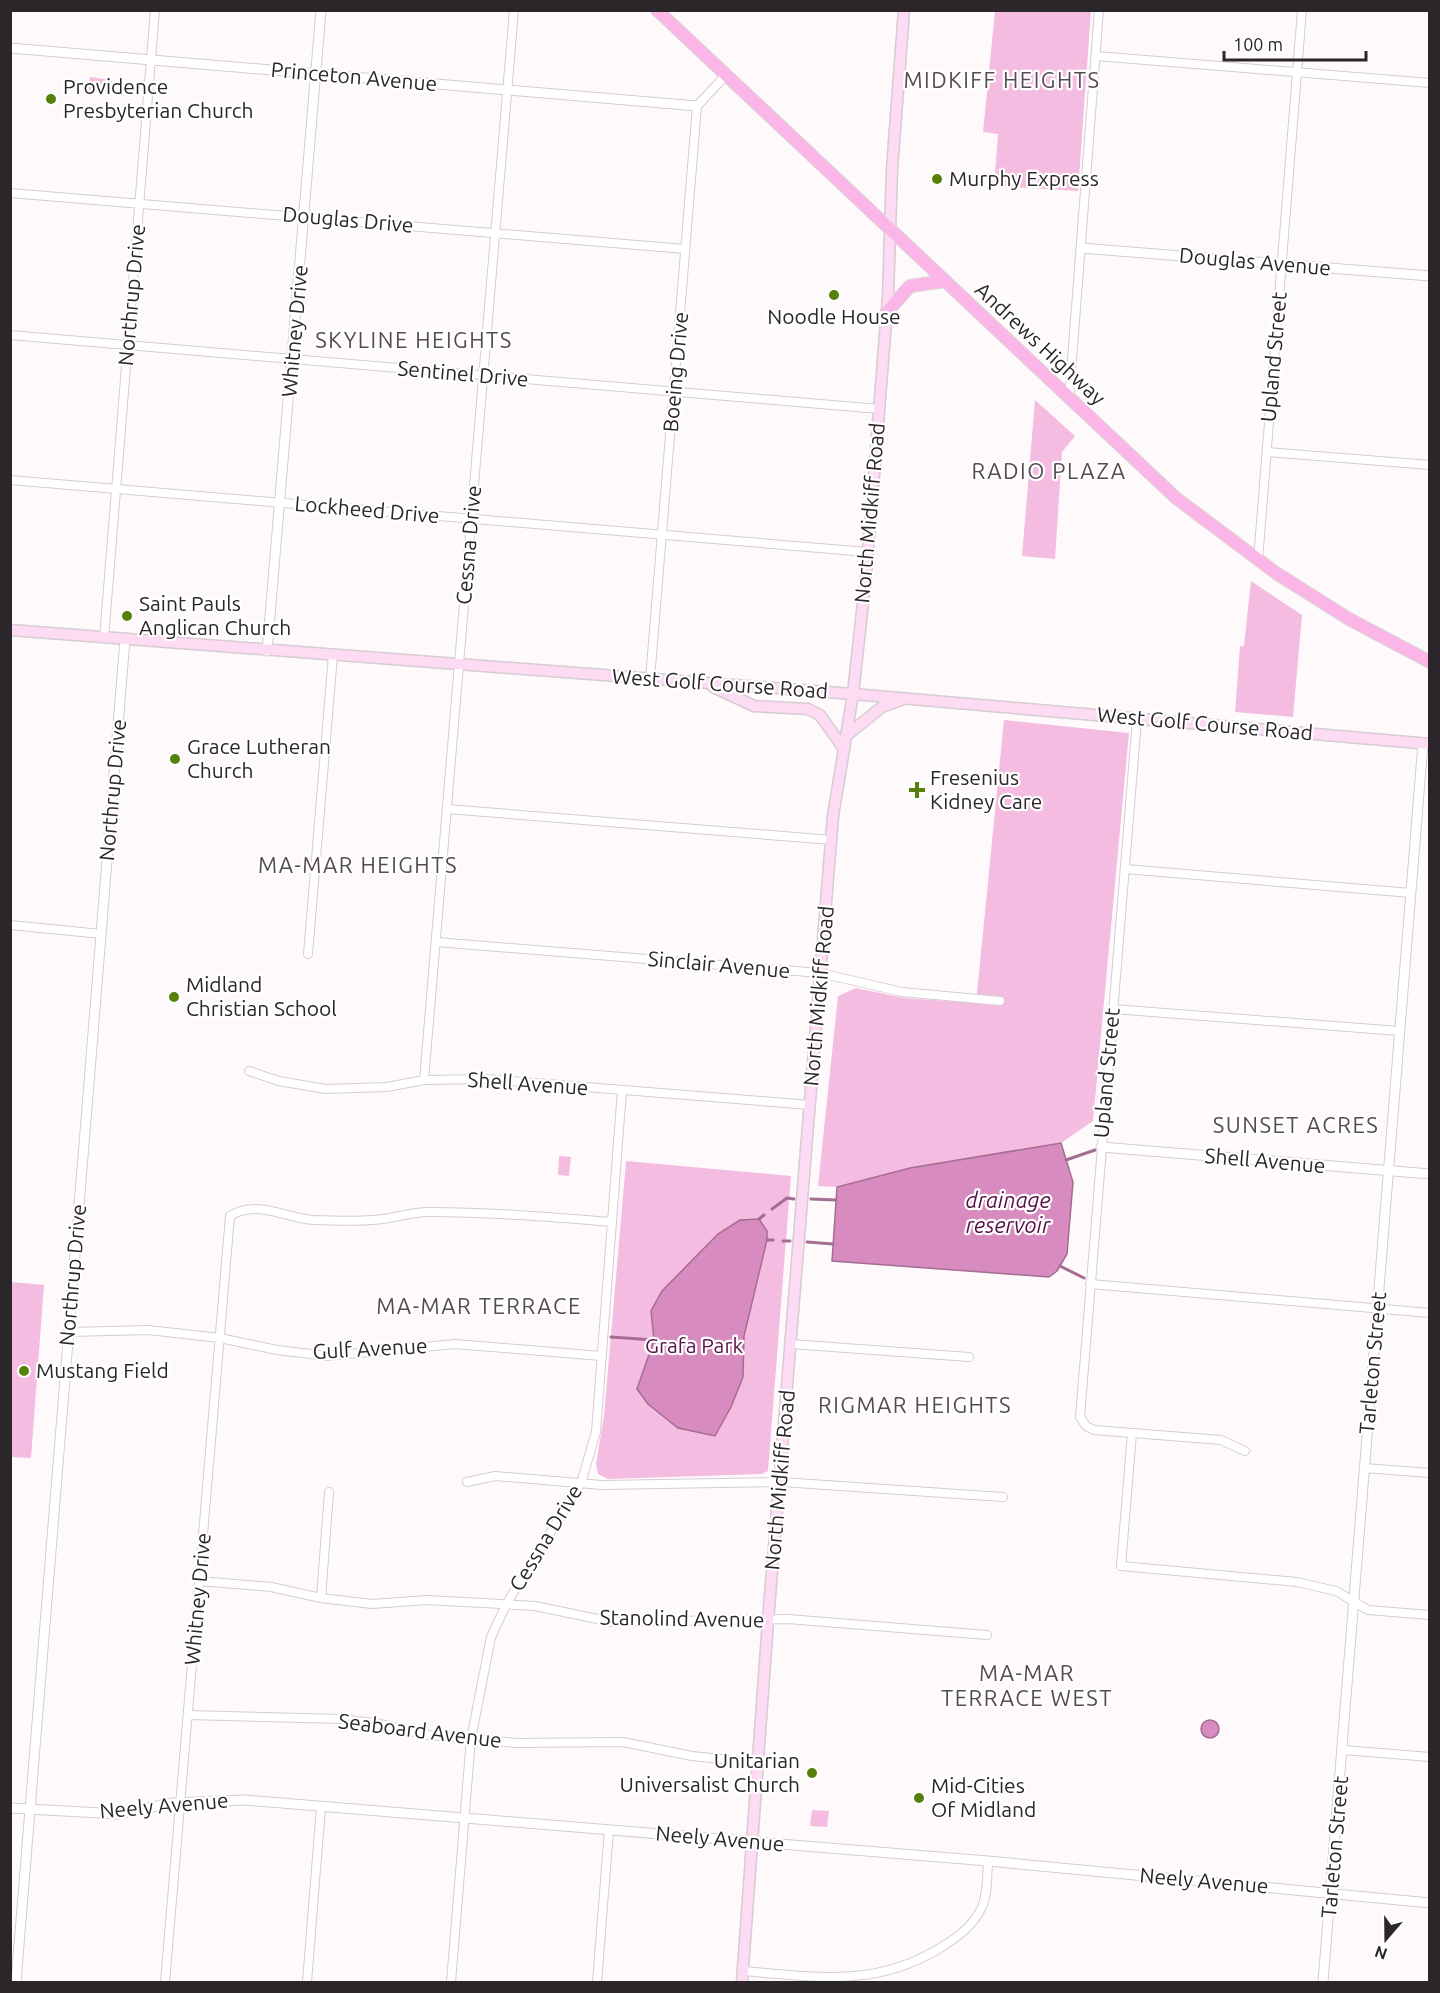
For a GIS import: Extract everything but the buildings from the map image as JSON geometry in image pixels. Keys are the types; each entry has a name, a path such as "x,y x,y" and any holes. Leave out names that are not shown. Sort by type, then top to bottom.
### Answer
{"main road":[{"name":"Andrews Highway","path":"657,10 1176,498 1258,560 1312,597 1395,645 1430,662"},
{"name":"North Midkiff Road","path":"742,1977 754,1842 768,1621 833,816 853,694 887,312 904,10"},
{"path":"887,312 910,286 945,281"},
{"name":"West Golf Course Road","path":"10,630 853,694 1426,744"},
{"path":"1395,645 1430,673"},
{"path":"705,683 754,706 808,709 820,715 844,749"},
{"path":"847,735 882,708 905,699"}],"street":[{"name":"Northrup Drive","path":"104,638 155,10"},
{"name":"Whitney Drive","path":"267,651 321,10"},
{"name":"Cessna Drive","path":"424,1080 514,10"},
{"path":"1069,399 1100,10"},
{"name":"Upland Street","path":"1258,560 1302,10"},
{"name":"Princeton Avenue","path":"10,48 697,105"},
{"path":"1096,56 1430,83"},
{"path":"697,105 726,75"},
{"name":"Boeing Drive","path":"650,679 697,105"},
{"name":"Douglas Drive","path":"10,193 686,249"},
{"name":"Douglas Avenue","path":"1081,248 1430,276"},
{"name":"Sentinel Drive","path":"10,335 879,409"},
{"path":"1267,452 1430,465"},
{"name":"Lockheed Drive","path":"10,480 867,552"},
{"name":"Northrup Drive","path":"16,1983 125,639"},
{"path":"308,954 333,655"},
{"name":"Upland Street","path":"1132,1433 1094,1430 1086,1426 1080,1417 1089,1284 1137,719"},
{"name":"Tarleton Street","path":"1323,1983 1388,1171 1426,744"},
{"path":"447,809 832,840"},
{"path":"1125,869 1412,893"},
{"path":"10,925 101,934"},
{"name":"Sinclair Avenue","path":"436,942 820,973 902,992 1000,1001"},
{"path":"1113,1009 1400,1031"},
{"name":"Shell Avenue","path":"249,1071 279,1081 325,1089 387,1087 424,1080 488,1078 810,1105"},
{"name":"Cessna Drive","path":"451,1983 471,1739 491,1637 507,1603 581,1483 596,1432 622,1090"},
{"name":"Shell Avenue","path":"1101,1147 1430,1174"},
{"name":"Whitney Drive","path":"165,1983 230,1216 243,1208 264,1209 295,1218 337,1221 381,1219 425,1212 495,1213 612,1222"},
{"path":"1089,1284 1430,1313"},
{"name":"Gulf Avenue","path":"69,1332 148,1330 220,1338 277,1350 327,1356 455,1344 601,1356"},
{"path":"791,1344 969,1357"},
{"path":"1245,1450 1221,1440 1132,1433 1121,1566 1297,1582 1336,1591 1368,1610 1430,1615"},
{"path":"1365,1468 1430,1473"},
{"path":"466,1482 495,1476 631,1485 781,1482 1003,1497"},
{"path":"321,1598 329,1492"},
{"name":"Stanolind Avenue","path":"199,1581 272,1587 321,1598 372,1604 427,1600 507,1603 536,1606 612,1622 788,1619 987,1635"},
{"name":"Seaboard Avenue","path":"188,1715 341,1719 375,1723 428,1735 517,1743 623,1742 692,1756 759,1762"},
{"path":"1343,1750 1430,1757"},
{"name":"Neely Avenue","path":"10,1808 118,1814 180,1803 231,1800 988,1861 1331,1891 1430,1903"},
{"path":"307,1983 321,1807"},
{"path":"597,1983 609,1830"},
{"path":"742,1977 860,1977 887,1972 923,1958 969,1926 981,1908 986,1894 988,1861"}],"green space":[{"path":"995,11 1091,11 1078,191 994,186 998,134 983,132"},
{"path":"90,77 112,80 111,93 88,90"},
{"path":"1035,400 1075,436 1062,452 1055,559 1022,556"},
{"path":"1251,581 1302,615 1293,717 1235,712 1240,646 1244,646"},
{"path":"1004,720 1129,733 1093,1121 1061,1143 837,1187 818,1186 838,996 856,988 904,998 976,1003"},
{"path":"559,1156 571,1157 569,1176 558,1175"},
{"name":"Grafa Park","path":"626,1161 791,1176 768,1471 762,1474 608,1479 598,1474 596,1464 604,1416"},
{"name":"Mustang Field","path":"11,1282 44,1285 31,1458 11,1457"},
{"path":"812,1810 829,1811 827,1827 810,1826"}],"water":[{"name":"drainage reservoir","path":"1061,1143 1073,1182 1067,1254 1057,1271 1049,1277 832,1261 837,1187 910,1168"},
{"path":"759,1219 767,1231 767,1240 744,1336 743,1377 731,1407 715,1436 678,1428 648,1404 637,1389 654,1340 651,1311 662,1291 718,1234 740,1220"},
{"path":"1210,1720 1216,1723 1219,1729 1216,1735 1210,1738 1204,1735 1201,1729 1204,1723"}],"waterway":[{"path":"1066,1160 1095,1150"},
{"path":"772,1209 787,1198 794,1199"},
{"path":"811,1199 836,1200"},
{"path":"759,1219 764,1215"},
{"path":"767,1240 773,1240"},
{"path":"783,1241 790,1241"},
{"path":"807,1242 833,1244"},
{"path":"1060,1266 1084,1278"},
{"path":"611,1337 654,1340"}],"place":[{"name":"Providence Presbyterian Church","path":"51,99"},
{"name":"Murphy Express","path":"937,179"},
{"name":"Noodle House","path":"834,295"},
{"name":"Saint Pauls Anglican Church","path":"127,616"},
{"name":"Grace Lutheran Church","path":"175,759"},
{"name":"Fresenius Kidney Care","path":"917,790"},
{"name":"Midland Christian School","path":"174,997"},
{"name":"Mustang Field","path":"24,1371"},
{"name":"Unitarian Universalist Church","path":"812,1773"},
{"name":"Mid-Cities Of Midland","path":"919,1798"}],"district":[{"name":"MIDKIFF HEIGHTS","path":"1002,80"},
{"name":"SKYLINE HEIGHTS","path":"414,340"},
{"name":"RADIO PLAZA","path":"1049,471"},
{"name":"MA-MAR HEIGHTS","path":"358,865"},
{"name":"SUNSET ACRES","path":"1296,1125"},
{"name":"MA-MAR TERRACE","path":"479,1306"},
{"name":"RIGMAR HEIGHTS","path":"915,1405"},
{"name":"MA-MAR TERRACE WEST","path":"1027,1686"}]}
